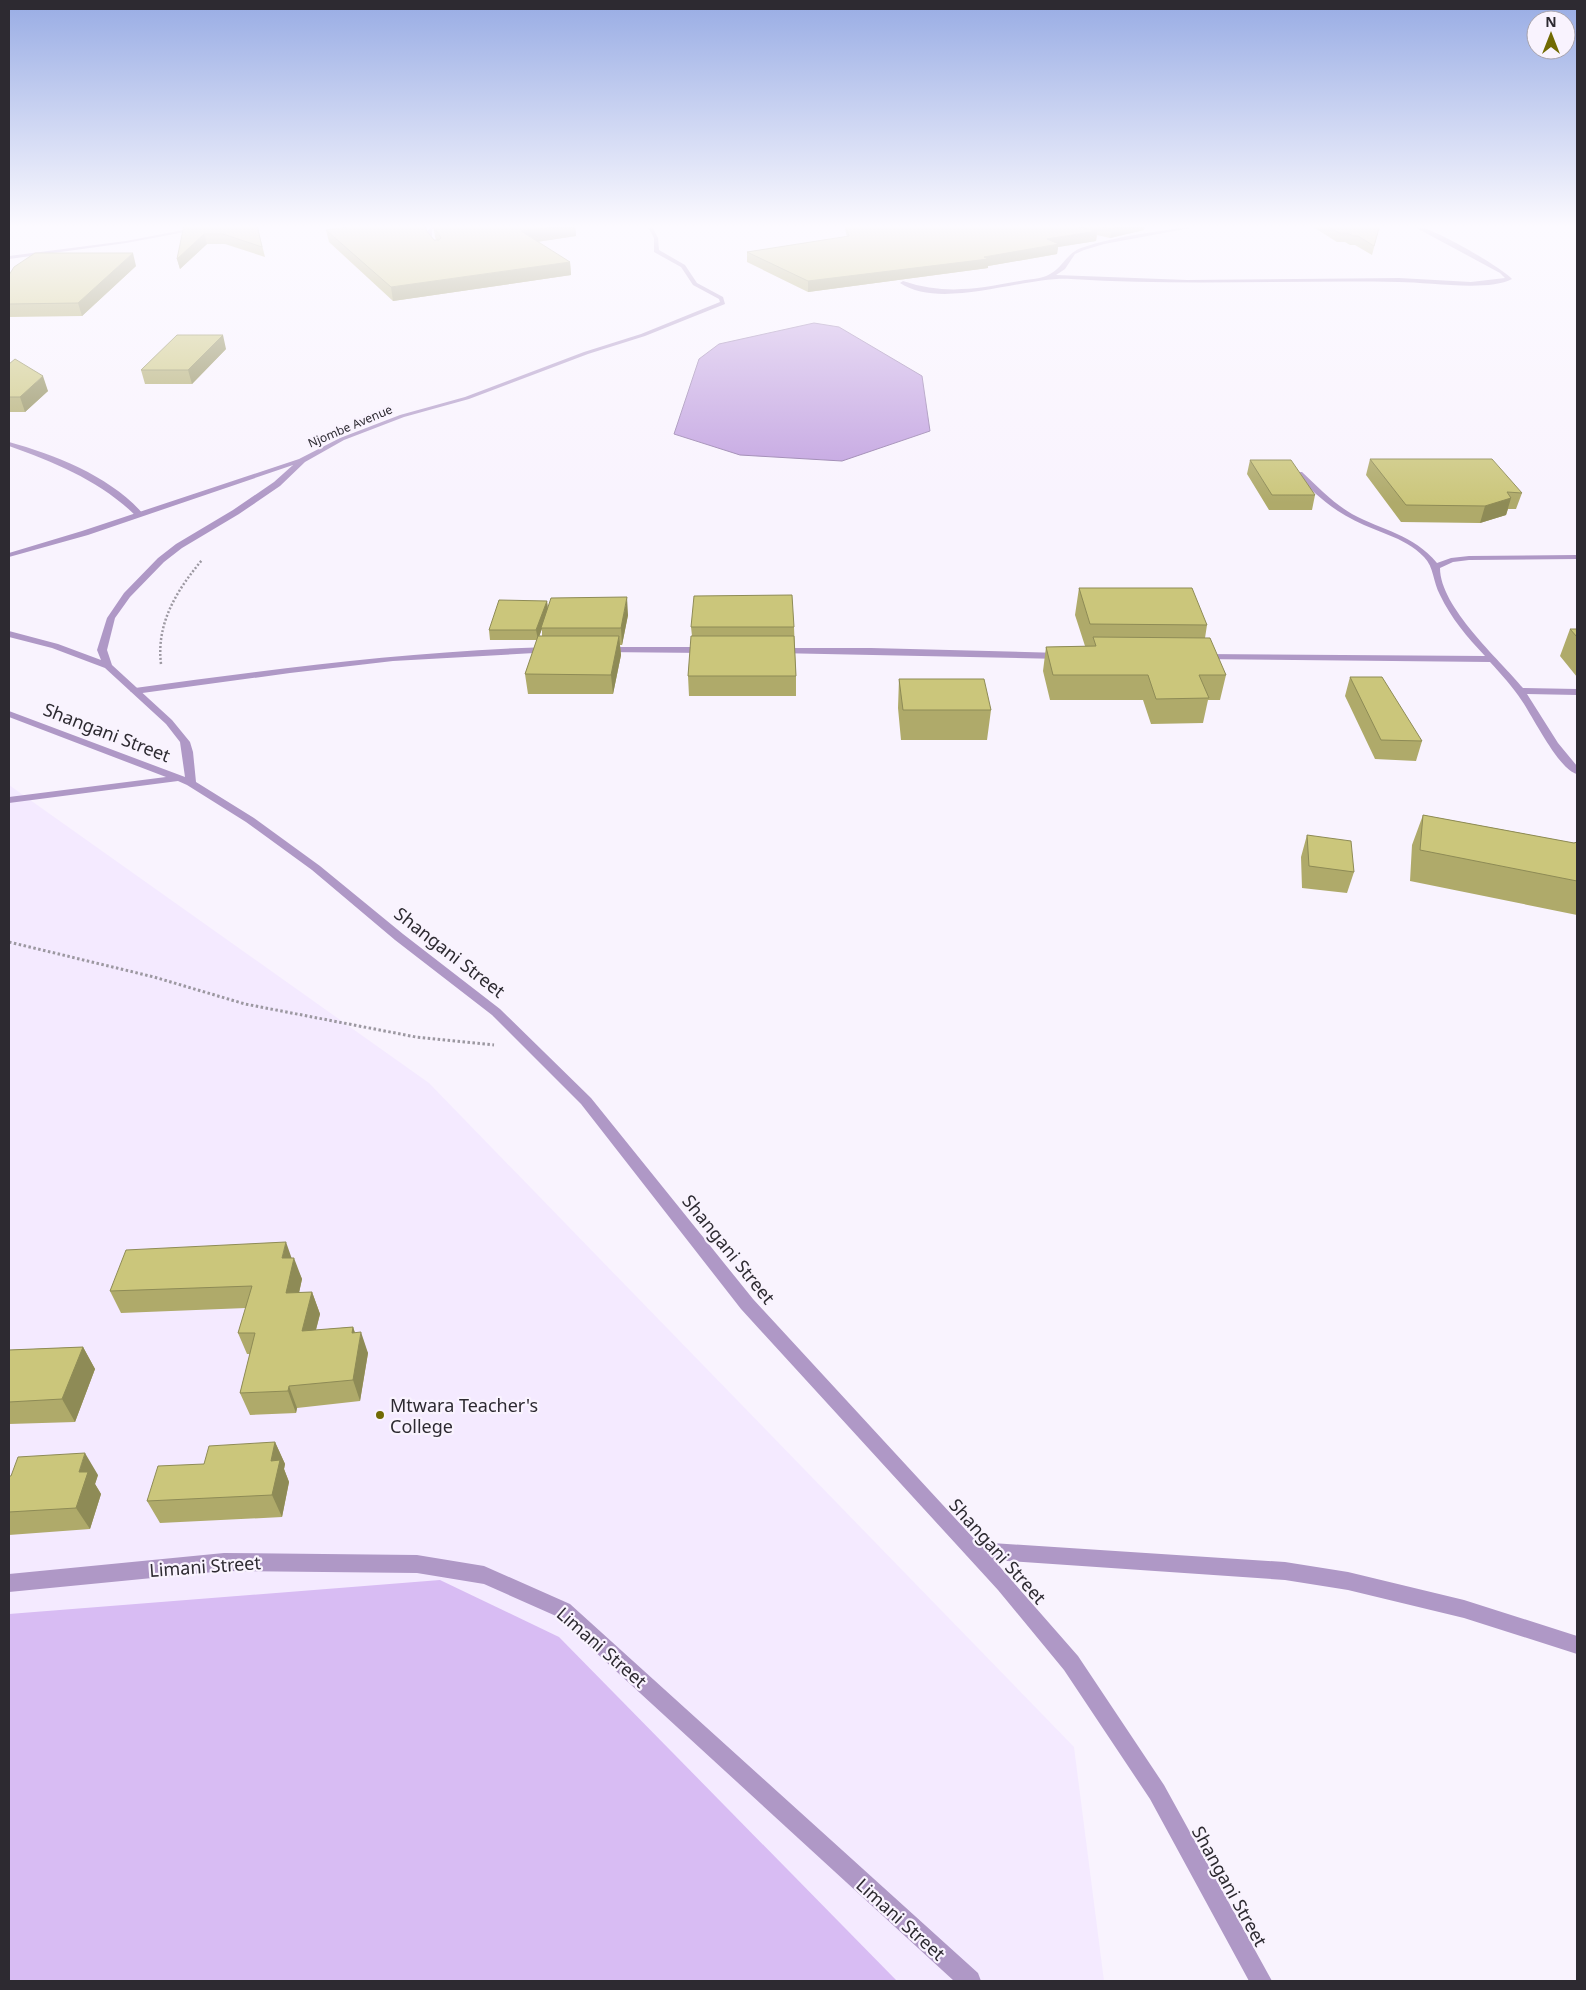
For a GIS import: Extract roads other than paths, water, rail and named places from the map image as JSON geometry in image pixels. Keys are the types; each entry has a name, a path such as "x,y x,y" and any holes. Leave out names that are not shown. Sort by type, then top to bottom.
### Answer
{"street":[{"name":"Njombe Avenue","path":"108,666 102,650 107,629 111,618 127,594 169,553 277,484 302,460 342,439 386,421 466,398 686,318"},
{"path":"9,444 71,468 95,480 114,491 140,515"},
{"path":"9,555 140,515 302,460"},
{"path":"1299,474 1327,500 1351,516 1410,540 1421,548 1436,567 1440,586 1458,620 1520,691 1562,753 1577,771"},
{"path":"1436,567 1451,560 1468,558 1577,557"},
{"path":"9,634 55,646 108,666 169,722 185,742 188,752 185,781 9,800"},
{"path":"135,691 434,654 490,650 555,650"},
{"path":"593,650 719,650"},
{"path":"766,651 871,651 1070,656"},
{"path":"1187,657 1491,659"},
{"path":"1520,691 1577,692"},
{"name":"Shangani Street","path":"9,714 185,781 250,820 316,868 496,1012 586,1101 747,1304 1004,1584 1071,1663 1157,1792 1261,1981"},
{"path":"973,1550 1202,1564 1294,1572 1348,1581 1464,1609 1577,1645"},
{"name":"Limani Street","path":"9,1583 224,1562 368,1563 417,1564 484,1575 523,1591 563,1610 970,1981"}],"place":[{"name":"Mtwara Teacher's College","path":"380,1415"}]}
